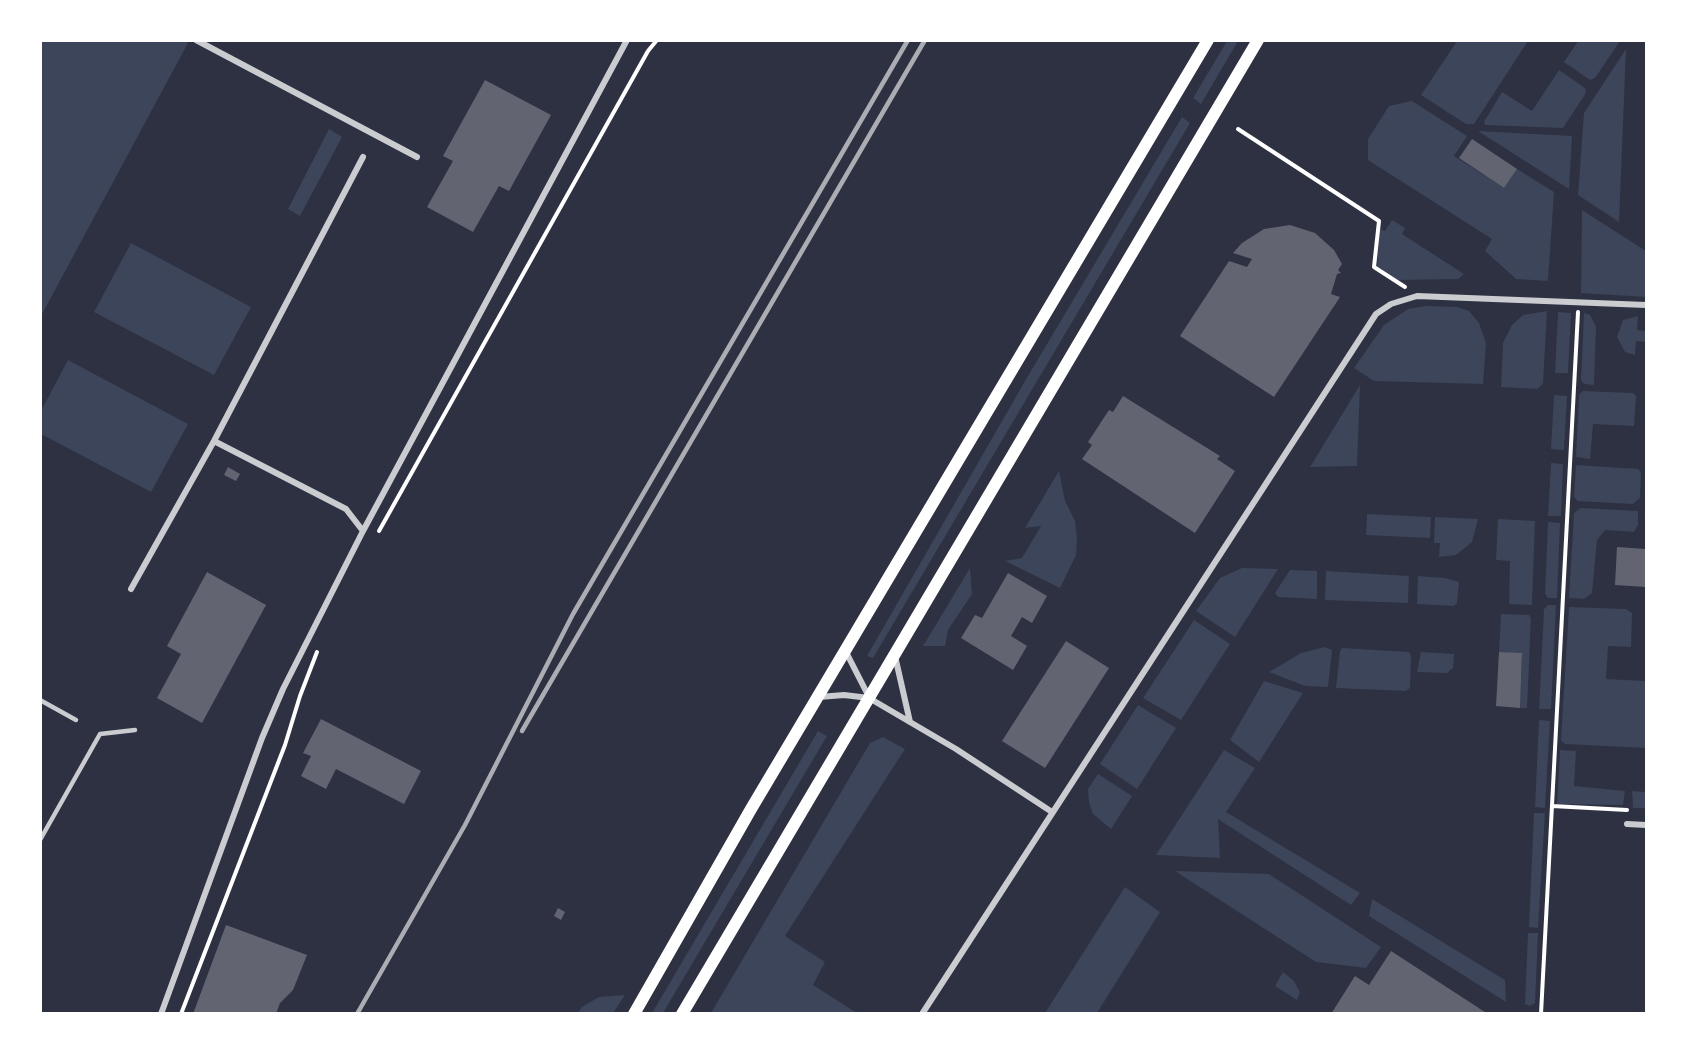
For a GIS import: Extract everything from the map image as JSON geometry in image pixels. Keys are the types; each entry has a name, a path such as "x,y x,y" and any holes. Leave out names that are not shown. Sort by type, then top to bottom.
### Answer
{"main road":[{"path":"634,1014 1208,40"},
{"path":"682,1014 1258,40"}],"street":[{"path":"196,40 417,157"},
{"path":"161,1014 262,738 314,626 627,40"},
{"path":"131,589 214,441 363,157"},
{"path":"922,1014 1376,314 1391,304 1417,296 1647,305"},
{"path":"214,441 346,509 363,531"},
{"path":"846,652 869,698"},
{"path":"895,654 910,723"},
{"path":"819,698 844,695 869,698 1052,812"},
{"path":"1627,824 1647,825"}],"lane":[{"path":"40,700 76,720"},
{"path":"40,840 100,734 135,730"}],"path":[{"path":"375,538 648,51 657,40"},
{"path":"1238,129 1379,221 1374,267 1417,296"},
{"path":"1541,1014 1579,302"},
{"path":"181,1014 285,744 318,649"},
{"path":"1552,806 1628,810"}],"shaded area":[{"path":"41,40 183,40 188,43 41,316"},
{"path":"1227,41 1238,41 1201,104 1193,98"},
{"path":"1457,41 1528,41 1474,124 1466,124 1421,95"},
{"path":"1578,41 1620,41 1595,78 1590,80 1564,62"},
{"path":"1626,49 1619,222 1578,195 1584,113"},
{"path":"1559,70 1585,88 1586,93 1563,128 1485,125 1484,122 1502,92 1532,111"},
{"path":"1412,101 1467,136 1454,156 1504,188 1517,169 1554,192 1548,281 1516,279 1485,251 1492,239 1368,160 1368,139 1389,106"},
{"path":"1182,117 1190,123 873,658 867,656 1025,381"},
{"path":"329,129 342,137 300,216 288,209"},
{"path":"1478,131 1572,136 1569,189"},
{"path":"1582,210 1646,251 1646,297 1581,293"},
{"path":"1392,220 1405,228 1402,234 1464,274 1458,279 1398,280 1377,266 1380,229 1385,231"},
{"path":"131,243 251,307 214,375 94,312"},
{"path":"1426,306 1457,307 1469,311 1479,323 1486,343 1483,384 1374,381 1354,368 1384,325 1408,309"},
{"path":"1547,311 1543,384 1537,389 1501,387 1503,343 1512,325 1523,315"},
{"path":"1558,312 1571,313 1568,373 1555,373"},
{"path":"1584,313 1590,315 1596,326 1594,385 1584,384 1581,380"},
{"path":"1638,316 1637,330 1646,331 1646,342 1636,341 1635,355 1625,352 1617,337 1623,320"},
{"path":"68,360 188,424 151,492 41,434 41,411"},
{"path":"1360,385 1357,466 1310,467"},
{"path":"1583,391 1633,393 1636,396 1634,426 1593,424 1590,459 1576,457 1579,395"},
{"path":"1554,395 1567,396 1564,450 1551,449"},
{"path":"1551,463 1563,464 1561,516 1548,516"},
{"path":"1576,465 1638,469 1641,472 1640,498 1633,504 1578,501 1574,497"},
{"path":"1059,471 1065,501 1075,521 1077,538 1076,555 1060,588 1005,561 1022,558 1041,526 1025,528"},
{"path":"1581,508 1638,511 1638,525 1634,532 1605,530 1597,540 1592,593 1584,599 1569,598 1574,513"},
{"path":"1367,514 1431,517 1430,538 1366,535"},
{"path":"1435,517 1478,519 1472,542 1456,555 1439,557 1440,543 1434,543"},
{"path":"1498,519 1535,521 1532,605 1509,604 1510,561 1496,560"},
{"path":"1548,522 1560,523 1557,598 1548,598 1545,594"},
{"path":"970,568 972,594 948,630 945,646 923,646"},
{"path":"1242,568 1278,569 1235,637 1196,611 1220,578"},
{"path":"1290,570 1317,571 1317,599 1278,597 1275,593"},
{"path":"1326,571 1409,576 1408,603 1325,600"},
{"path":"1418,576 1445,578 1459,582 1457,603 1454,606 1417,604"},
{"path":"1548,605 1556,605 1551,709 1539,709 1544,609"},
{"path":"1569,607 1626,609 1632,613 1631,647 1608,646 1606,679 1646,681 1646,748 1565,744 1561,740"},
{"path":"1501,614 1529,615 1531,618 1527,708 1520,708 1522,654 1499,652"},
{"path":"1194,620 1230,644 1181,720 1143,698"},
{"path":"1325,647 1332,650 1328,687 1305,686 1269,672 1301,653"},
{"path":"1342,648 1409,652 1411,656 1410,688 1406,691 1336,688"},
{"path":"1421,652 1454,654 1453,668 1447,673 1417,672"},
{"path":"1264,681 1303,693 1259,762 1230,740"},
{"path":"1138,705 1176,728 1137,789 1100,764"},
{"path":"1539,720 1550,721 1545,808 1535,807"},
{"path":"818,731 827,736 663,1013 652,1013"},
{"path":"883,737 905,749 785,936 825,962 813,985 857,1013 711,1013 870,743"},
{"path":"1224,750 1255,768 1226,812 1360,893 1351,905 1218,819 1220,858 1156,855"},
{"path":"1560,750 1576,751 1574,786 1625,791 1623,805 1557,804"},
{"path":"1098,774 1132,796 1111,829 1093,814 1089,803 1088,789"},
{"path":"1632,791 1646,792 1646,808 1633,808"},
{"path":"1534,813 1545,813 1538,928 1529,927"},
{"path":"1175,871 1269,874 1381,947 1366,968 1316,962"},
{"path":"1125,887 1160,912 1097,1013 1045,1013"},
{"path":"1372,899 1505,980 1506,1002 1369,916"},
{"path":"1528,933 1538,933 1535,1003 1530,1006 1525,1004"},
{"path":"1283,972 1294,981 1300,992 1297,1000 1275,986"},
{"path":"625,995 613,1013 578,1013 582,1007 599,997"}],"building":[{"path":"485,80 551,115 509,191 499,186 473,232 427,207 453,161 443,156"},
{"path":"1472,139 1517,169 1504,188 1459,158"},
{"path":"1290,225 1315,233 1334,250 1342,264 1338,270 1341,273 1337,274 1331,294 1340,297 1274,397 1180,336 1229,261 1247,267 1252,259 1233,253 1242,243 1264,229"},
{"path":"1123,396 1220,456 1217,459 1235,471 1195,533 1082,459 1092,445 1088,442 1109,410 1113,412"},
{"path":"228,467 240,474 236,481 224,475"},
{"path":"1617,547 1646,549 1646,587 1615,585"},
{"path":"207,572 266,605 202,723 157,698 181,654 167,646"},
{"path":"1008,573 1047,596 1032,623 1022,617 1011,636 1027,646 1013,670 961,638 975,615 982,618"},
{"path":"1066,641 1109,668 1045,768 1002,741"},
{"path":"1499,652 1522,653 1520,708 1496,706"},
{"path":"321,719 421,771 404,804 336,769 326,789 301,776 311,756 303,753"},
{"path":"558,908 565,912 561,920 554,916"},
{"path":"226,925 307,955 293,990 280,1003 276,1014 193,1014"},
{"path":"1391,951 1488,1014 1331,1014 1355,976 1369,985"}],"railway":[{"path":"357,1014 465,825 573,614 908,40"},
{"path":"522,731 925,40"}]}
